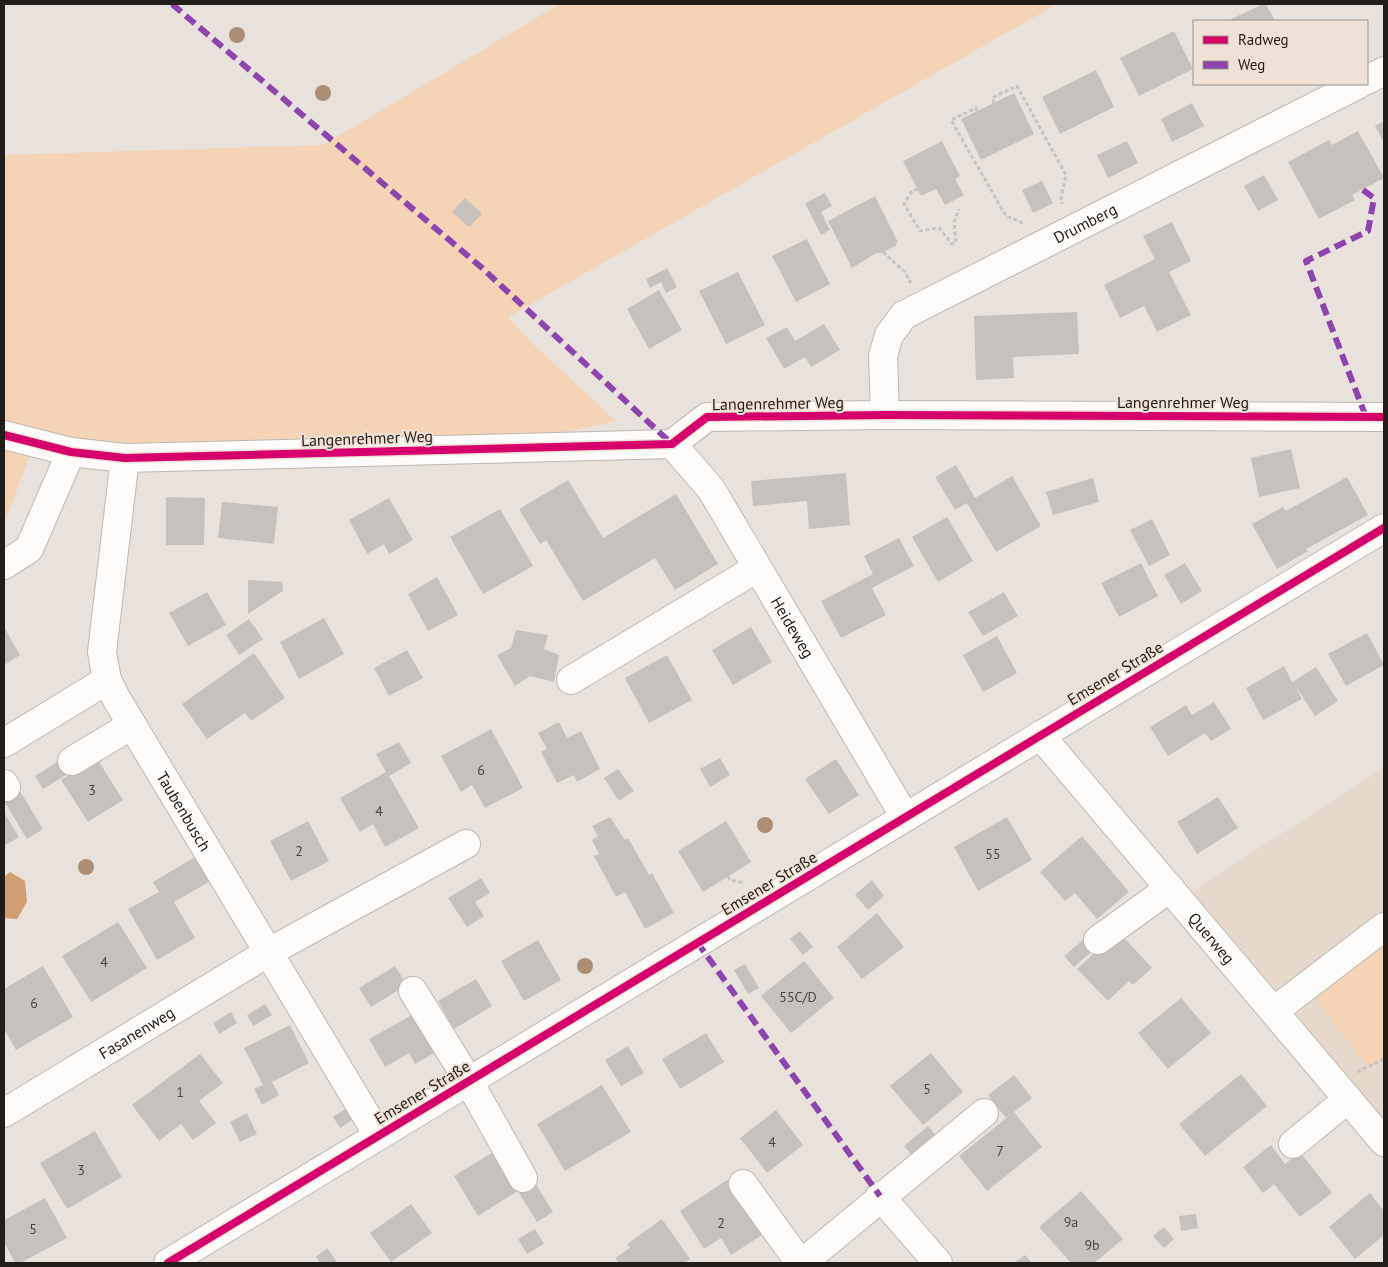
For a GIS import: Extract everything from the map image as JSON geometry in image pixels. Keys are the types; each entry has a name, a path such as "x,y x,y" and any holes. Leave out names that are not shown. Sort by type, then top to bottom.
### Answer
{"street":[{"path":"1368,79 1384,71"},
{"name":"Drumberg","path":"885,415 883,356 889,335 904,315 1357,85"},
{"name":"Langenrehmer Weg","path":"4,435 71,452 125,458 672,444 707,417 885,415 1384,417"},
{"name":"Heideweg","path":"672,444 711,489 905,817"},
{"path":"4,565 29,549 71,452"},
{"name":"Taubenbusch","path":"125,458 102,652 107,680 132,725 378,1135"},
{"name":"Emsener Straße","path":"168,1263 199,1256 378,1135 1384,528"},
{"path":"571,680 757,568"},
{"path":"4,743 107,680"},
{"path":"72,761 132,725"},
{"name":"Querweg","path":"1040,735 1384,1142"},
{"name":"Fasanenweg","path":"4,1113 269,952 466,844"},
{"path":"1098,940 1170,888"},
{"path":"1274,1011 1384,927"},
{"path":"413,991 468,1080 523,1178"},
{"path":"1293,1144 1348,1099"},
{"path":"743,1184 801,1263 880,1196 984,1113"},
{"path":"880,1196 938,1263"}],"path":[{"path":"994,103 992,98 1017,86 1066,175 1061,198 1068,232"},
{"path":"977,111 976,108 951,120 1006,216 1020,220 1043,244"},
{"path":"918,189 912,191 904,204 920,231 939,228 952,244 956,242 954,222 959,209"},
{"path":"883,252 905,272 922,306"}],"shaded area":[{"path":"560,4 1057,4 508,317 532,343 616,421 561,433 418,442 32,450 4,525 4,155 323,145"},
{"path":"1384,768 1384,1119 1192,891"},
{"path":"10,872 25,881 27,902 17,919 4,918 4,877"},
{"path":"1384,927 1384,1059 1367,1067 1307,986"}],"building":[{"path":"1266,4 1274,20 1229,20"},
{"path":"1174,31 1193,69 1139,96 1120,58"},
{"path":"1096,70 1114,107 1060,134 1042,97"},
{"path":"1014,93 1034,134 981,160 961,119"},
{"path":"1192,103 1204,126 1172,142 1161,119"},
{"path":"1384,121 1384,143 1375,126"},
{"path":"1358,131 1384,178 1352,195 1355,200 1319,219 1288,162 1329,140 1332,145"},
{"path":"942,141 960,176 955,179 964,195 945,205 936,189 921,196 903,161"},
{"path":"1127,141 1138,163 1108,178 1097,155"},
{"path":"1264,175 1278,200 1258,211 1244,186"},
{"path":"1042,181 1053,203 1033,213 1022,190"},
{"path":"825,193 832,206 821,212 830,230 821,235 805,203"},
{"path":"875,196 898,242 895,243 897,245 879,254 878,252 852,268 828,221"},
{"path":"465,198 482,214 469,227 452,212"},
{"path":"1172,222 1191,261 1169,272 1191,315 1157,332 1144,306 1120,318 1104,285 1155,259 1143,236"},
{"path":"807,239 830,284 796,302 772,256"},
{"path":"667,268 677,287 666,293 661,282 650,288 646,279"},
{"path":"738,272 765,325 726,344 699,291"},
{"path":"659,290 682,330 649,349 627,309"},
{"path":"1077,312 1079,354 1013,357 1014,378 976,380 974,316"},
{"path":"824,324 840,350 811,367 805,357 784,369 766,338 787,327 795,341"},
{"path":"1291,449 1300,488 1259,497 1251,458"},
{"path":"956,465 975,498 1012,476 1041,526 996,552 967,503 955,510 935,477"},
{"path":"846,473 850,525 809,529 807,501 753,506 751,481"},
{"path":"1347,477 1368,515 1306,549 1308,551 1277,569 1252,524 1283,507 1286,511"},
{"path":"1093,478 1099,502 1053,515 1046,492"},
{"path":"568,480 603,538 676,494 718,564 675,590 655,558 583,601 546,540 540,544 519,509"},
{"path":"166,497 205,498 204,545 166,545"},
{"path":"389,498 413,540 389,554 384,544 367,554 349,520"},
{"path":"222,502 278,507 274,544 218,538"},
{"path":"500,509 533,566 483,594 450,537"},
{"path":"947,517 973,561 938,582 912,537"},
{"path":"1152,519 1170,555 1149,566 1130,530"},
{"path":"899,538 914,566 872,588 886,615 841,638 821,601 873,574 864,556"},
{"path":"1141,563 1158,596 1119,617 1101,583"},
{"path":"1185,563 1202,591 1181,604 1164,575"},
{"path":"437,577 458,615 428,631 408,594"},
{"path":"248,580 282,582 283,591 248,614"},
{"path":"207,592 226,625 188,646 169,613"},
{"path":"1004,592 1018,616 983,636 968,612"},
{"path":"324,618 344,654 299,679 280,642"},
{"path":"249,619 263,639 239,655 226,635"},
{"path":"4,627 20,655 4,665"},
{"path":"751,627 772,662 733,685 712,650"},
{"path":"516,630 548,635 544,649 559,655 554,682 530,676 515,686 497,655 511,648"},
{"path":"1367,633 1384,665 1346,686 1328,654"},
{"path":"997,636 1017,673 983,692 963,655"},
{"path":"407,650 423,678 389,696 374,668"},
{"path":"254,653 285,698 251,721 245,713 207,739 182,704"},
{"path":"667,655 692,700 649,723 625,678"},
{"path":"1284,666 1292,682 1316,667 1338,701 1315,716 1295,685 1302,699 1263,720 1246,688"},
{"path":"1214,702 1231,729 1211,741 1205,733 1168,756 1150,727 1186,705 1192,715"},
{"path":"559,722 567,738 581,731 600,769 577,782 574,775 557,783 541,752 547,749 538,733"},
{"path":"491,729 523,788 485,808 472,785 461,792 441,756"},
{"path":"399,742 411,763 389,776 419,828 385,847 373,824 360,832 340,798 386,772 376,754"},
{"path":"96,757 123,800 88,822 61,780"},
{"path":"720,758 730,775 710,787 700,769"},
{"path":"836,759 859,795 829,814 805,779"},
{"path":"57,762 66,775 43,789 35,776"},
{"path":"618,769 634,791 619,801 604,778"},
{"path":"18,788 43,829 27,839 4,801 4,797"},
{"path":"1218,797 1238,828 1197,854 1177,822"},
{"path":"4,812 19,837 4,846"},
{"path":"610,817 625,840 628,838 649,875 652,873 674,913 645,929 625,892 616,897 594,856 599,854 592,840 598,836 592,826"},
{"path":"1007,817 1032,860 978,891 954,847"},
{"path":"308,821 329,861 291,881 270,841"},
{"path":"726,821 751,862 703,892 678,851"},
{"path":"1082,836 1129,892 1097,919 1075,893 1065,901 1040,872"},
{"path":"200,854 214,879 174,902 195,938 157,960 128,909 159,892 153,882"},
{"path":"481,878 490,893 475,902 484,916 467,927 448,898"},
{"path":"872,880 884,896 868,910 855,895"},
{"path":"877,913 904,947 862,979 837,947"},
{"path":"118,922 147,968 91,1002 62,956"},
{"path":"800,931 813,947 803,955 790,939"},
{"path":"1118,931 1152,968 1133,985 1129,981 1108,1001 1077,969"},
{"path":"538,940 561,980 524,1001 501,961"},
{"path":"1083,940 1092,951 1074,967 1064,956"},
{"path":"804,961 834,998 791,1033 761,996"},
{"path":"745,964 759,988 748,994 734,970"},
{"path":"43,966 73,1017 16,1050 4,1029 4,989"},
{"path":"395,966 407,985 371,1007 359,988"},
{"path":"476,979 492,1006 454,1029 438,1001"},
{"path":"1181,998 1211,1033 1168,1069 1138,1033"},
{"path":"265,1004 272,1015 253,1026 247,1015"},
{"path":"419,1011 441,1049 415,1064 409,1053 385,1067 369,1039"},
{"path":"231,1012 237,1023 219,1034 213,1023"},
{"path":"290,1025 309,1063 272,1082 279,1095 262,1105 254,1089 263,1085 244,1048"},
{"path":"706,1033 724,1062 680,1089 662,1059"},
{"path":"628,1046 644,1073 621,1086 605,1060"},
{"path":"931,1053 963,1092 923,1125 890,1086"},
{"path":"200,1054 223,1083 199,1101 216,1123 193,1140 181,1124 159,1141 132,1105"},
{"path":"1241,1074 1267,1106 1205,1156 1179,1124"},
{"path":"1014,1075 1032,1098 1006,1118 988,1095"},
{"path":"602,1085 631,1132 565,1171 537,1124"},
{"path":"347,1108 354,1119 340,1128 333,1117"},
{"path":"776,1110 803,1145 767,1173 740,1138"},
{"path":"1014,1112 1042,1147 987,1191 959,1156"},
{"path":"247,1113 257,1134 240,1142 230,1122"},
{"path":"928,1126 937,1137 913,1157 904,1146"},
{"path":"95,1131 122,1177 67,1209 40,1163"},
{"path":"1271,1145 1285,1164 1300,1152 1332,1193 1300,1217 1274,1184 1263,1193 1243,1167"},
{"path":"495,1151 519,1190 478,1216 454,1176"},
{"path":"727,1180 762,1235 731,1255 721,1238 704,1249 680,1211"},
{"path":"535,1183 553,1212 537,1222 519,1193"},
{"path":"1081,1191 1123,1239 1094,1263 1071,1263 1039,1227"},
{"path":"1370,1193 1384,1211 1384,1235 1355,1259 1329,1227"},
{"path":"45,1198 67,1238 20,1263 15,1263 4,1242 4,1220"},
{"path":"411,1204 432,1233 391,1262 370,1233"},
{"path":"1196,1214 1198,1228 1181,1231 1179,1216"},
{"path":"662,1219 690,1259 684,1263 619,1263 615,1258 630,1248 627,1244"},
{"path":"1164,1227 1174,1239 1164,1248 1153,1236"},
{"path":"535,1229 544,1244 527,1254 518,1239"},
{"path":"327,1248 338,1263 317,1263 319,1261 316,1257"},
{"path":"1025,1255 1032,1263 1014,1263"}],"marked path":[{"path":"172,4 481,267 672,444"},
{"path":"1363,190 1374,198 1368,231 1306,261 1366,417"},
{"path":"697,942 880,1196"}],"cycle path":[{"path":"4,435 71,452 125,458 672,444 707,417 885,415 1384,417"},
{"path":"168,1263 1384,528"}]}
